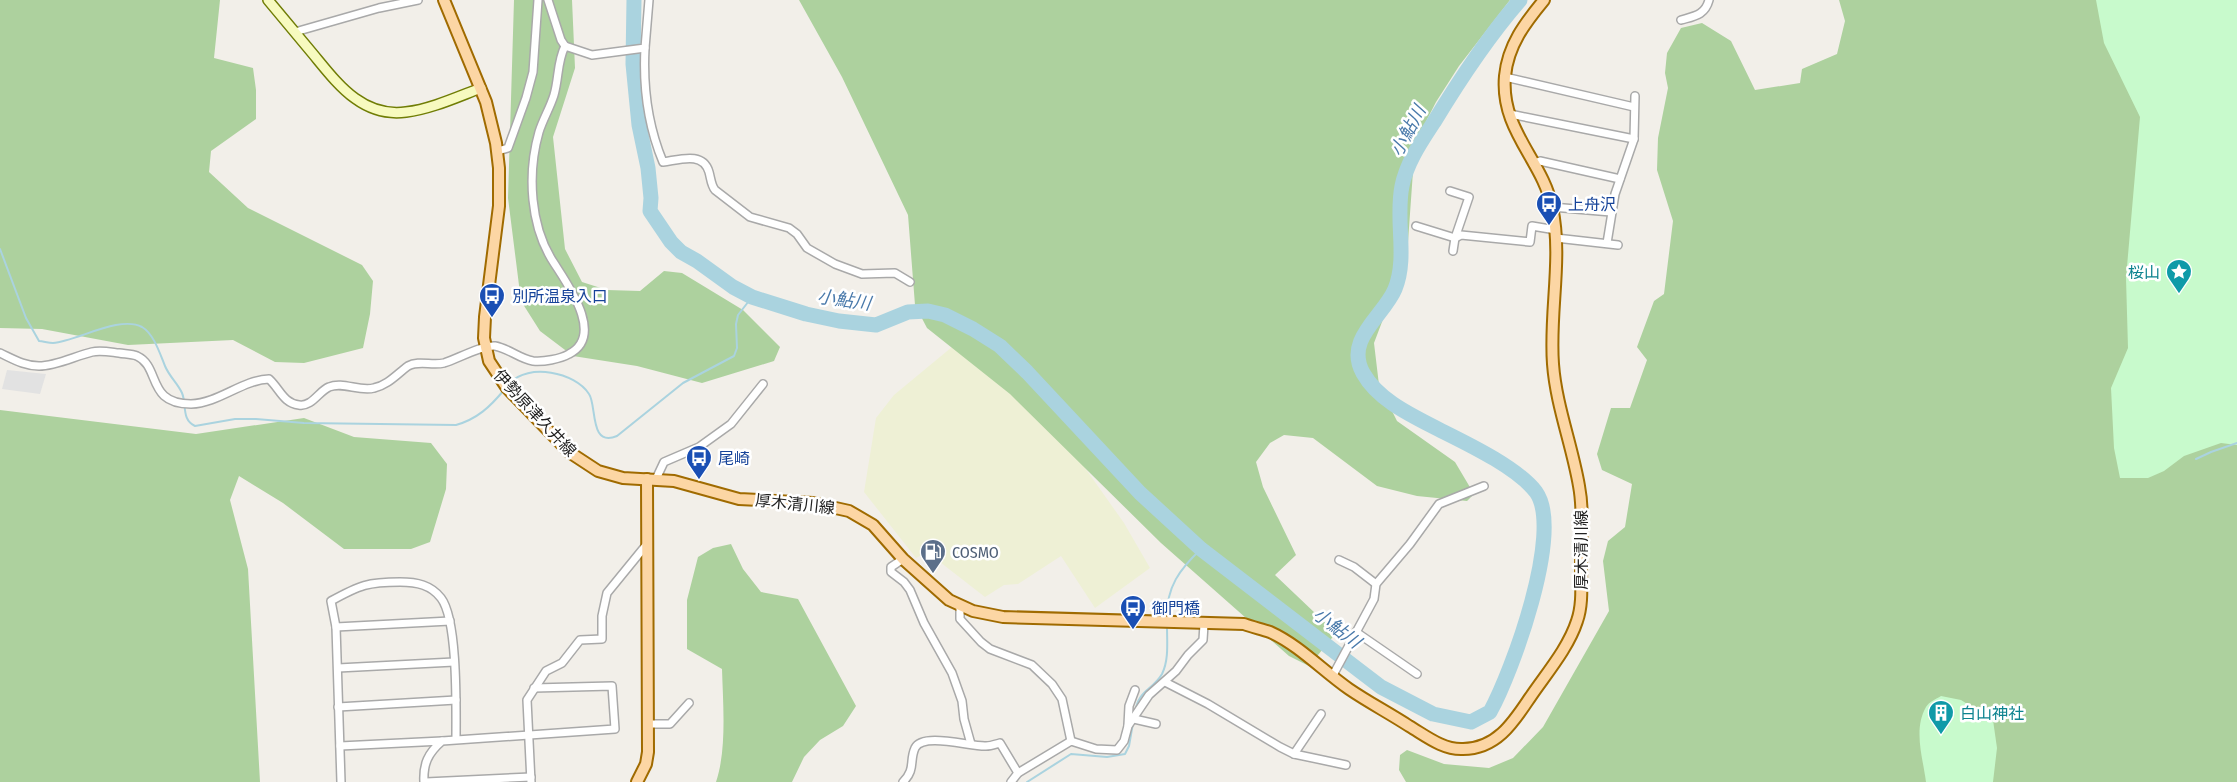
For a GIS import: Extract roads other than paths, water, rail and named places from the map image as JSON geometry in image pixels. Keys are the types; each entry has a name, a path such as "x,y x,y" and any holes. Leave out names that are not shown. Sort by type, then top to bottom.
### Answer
{"main road":[{"name":"伊勢原津久井線","path":"444,0 481,88 494,128 498,151 499,206 485,317 485,348 489,361 502,382 577,459 606,474 623,478 652,479"},
{"name":"厚木清川線","path":"652,479 674,481 739,499 813,503 839,508 873,525 903,559 932,586 960,607 1003,618 1244,624 1269,632 1291,645 1332,677 1442,745 1462,750 1480,747 1495,740 1512,725 1569,640 1581,605 1582,507 1553,369 1551,339 1556,234 1550,197 1518,139 1510,114 1505,77 1510,50 1519,32 1544,0"},
{"path":"637,782 646,764 649,724 648,542 652,479"}],"street":[{"path":"268,0 344,90 360,103 377,110 408,112 481,88"},
{"path":"295,32 393,2 418,0"},
{"path":"498,151 508,148 533,72 538,0"},
{"path":"548,0 565,46 586,54 644,48"},
{"path":"649,0 644,75 650,119 663,162 694,158 701,160 708,169 712,186 750,217 789,228 807,248 848,270 862,274 895,273 910,282"},
{"path":"1681,20 1706,11 1709,0"},
{"path":"0,353 24,364 42,366 93,352 138,357 146,364 161,394 180,402 199,403 248,384 270,379 285,399 302,405 309,403 329,387 342,385 374,388 392,380 413,364 440,364 494,346 534,361 560,358 572,353 579,346 584,334 582,313 574,294 542,242 533,202 537,138 554,96 560,60 565,46"},
{"path":"1505,77 1634,107"},
{"path":"1607,243 1611,212 1634,139 1635,96"},
{"path":"1510,114 1634,139"},
{"path":"1533,164 1540,161 1620,179"},
{"path":"1450,191 1469,197 1453,251"},
{"path":"1552,207 1611,212"},
{"path":"1416,226 1455,238 1461,235 1530,242 1532,226 1556,234 1618,245"},
{"path":"652,479 664,462 699,447 731,424 763,384"},
{"path":"1332,677 1374,598 1376,584 1410,544 1439,504 1484,486"},
{"path":"442,741 427,759 423,768 425,782 531,779 527,700 546,671 562,663 580,640 602,639 602,616 607,593 648,542"},
{"path":"903,559 891,567 891,572 910,590 924,622 952,672 962,701 971,744"},
{"path":"1340,560 1354,567 1376,584"},
{"path":"341,782 336,627 331,601 358,586 373,582 414,582 432,589 442,599 450,621 456,700 456,739"},
{"path":"960,607 960,619 981,642 990,649 1032,665 1052,684 1062,699 1071,741"},
{"path":"336,627 450,621"},
{"path":"1128,726 1149,695 1165,682 1203,640 1204,624"},
{"path":"1355,634 1417,674"},
{"path":"338,668 453,662"},
{"path":"1165,682 1294,754 1347,765"},
{"path":"340,746 615,729 612,686 534,688"},
{"path":"1011,782 1018,773 1071,741 1096,748 1117,750 1124,741 1128,726 1129,706 1135,690"},
{"path":"338,707 456,700"},
{"path":"649,724 670,724 689,704"},
{"path":"1294,754 1321,714"},
{"path":"1134,719 1156,724"},
{"path":"903,782 912,771 915,747 922,741 936,740 987,746 1000,743 1018,773"}],"waterway":[{"name":"小鮎川","path":"634,0 633,64 639,125 648,168 650,211 671,242 681,252 752,297 806,314 876,325 908,312 928,311 945,315 973,329 1000,346 1027,372 1140,493 1201,549 1381,687 1433,714 1471,722 1490,712 1522,635 1540,568 1544,537 1543,511 1536,492 1517,474 1476,448 1406,412 1386,399 1369,383 1363,373 1358,361 1358,349 1368,328 1390,299 1399,277 1401,264 1400,199 1404,177 1411,160 1474,59 1520,0"},
{"path":"0,249 26,318 39,341 53,343 63,341 122,324 142,327 159,350 167,370 180,390 186,416 195,426 235,419 304,423 456,425 483,412 504,390"},
{"path":"510,383 528,373 539,372 573,380 589,394 598,431 602,436 608,438 617,436 683,383 734,356 737,348 738,315 752,297"},
{"path":"2196,459 2237,443"},
{"path":"1167,618 1169,597 1176,579 1201,549"},
{"path":"1135,712 1143,694 1158,680 1164,669 1167,627"},
{"path":"1027,782 1071,754 1107,757 1125,754 1129,746 1133,723"}],"place":[{"name":"上舟沢","path":"1549,227"},
{"name":"桜山","path":"2179,295"},
{"name":"別所温泉入口","path":"492,319"},
{"name":"尾崎","path":"699,481"},
{"name":"COSMO","path":"933,575"},
{"name":"御門橋","path":"1133,631"},
{"name":"白山神社","path":"1941,736"}]}
